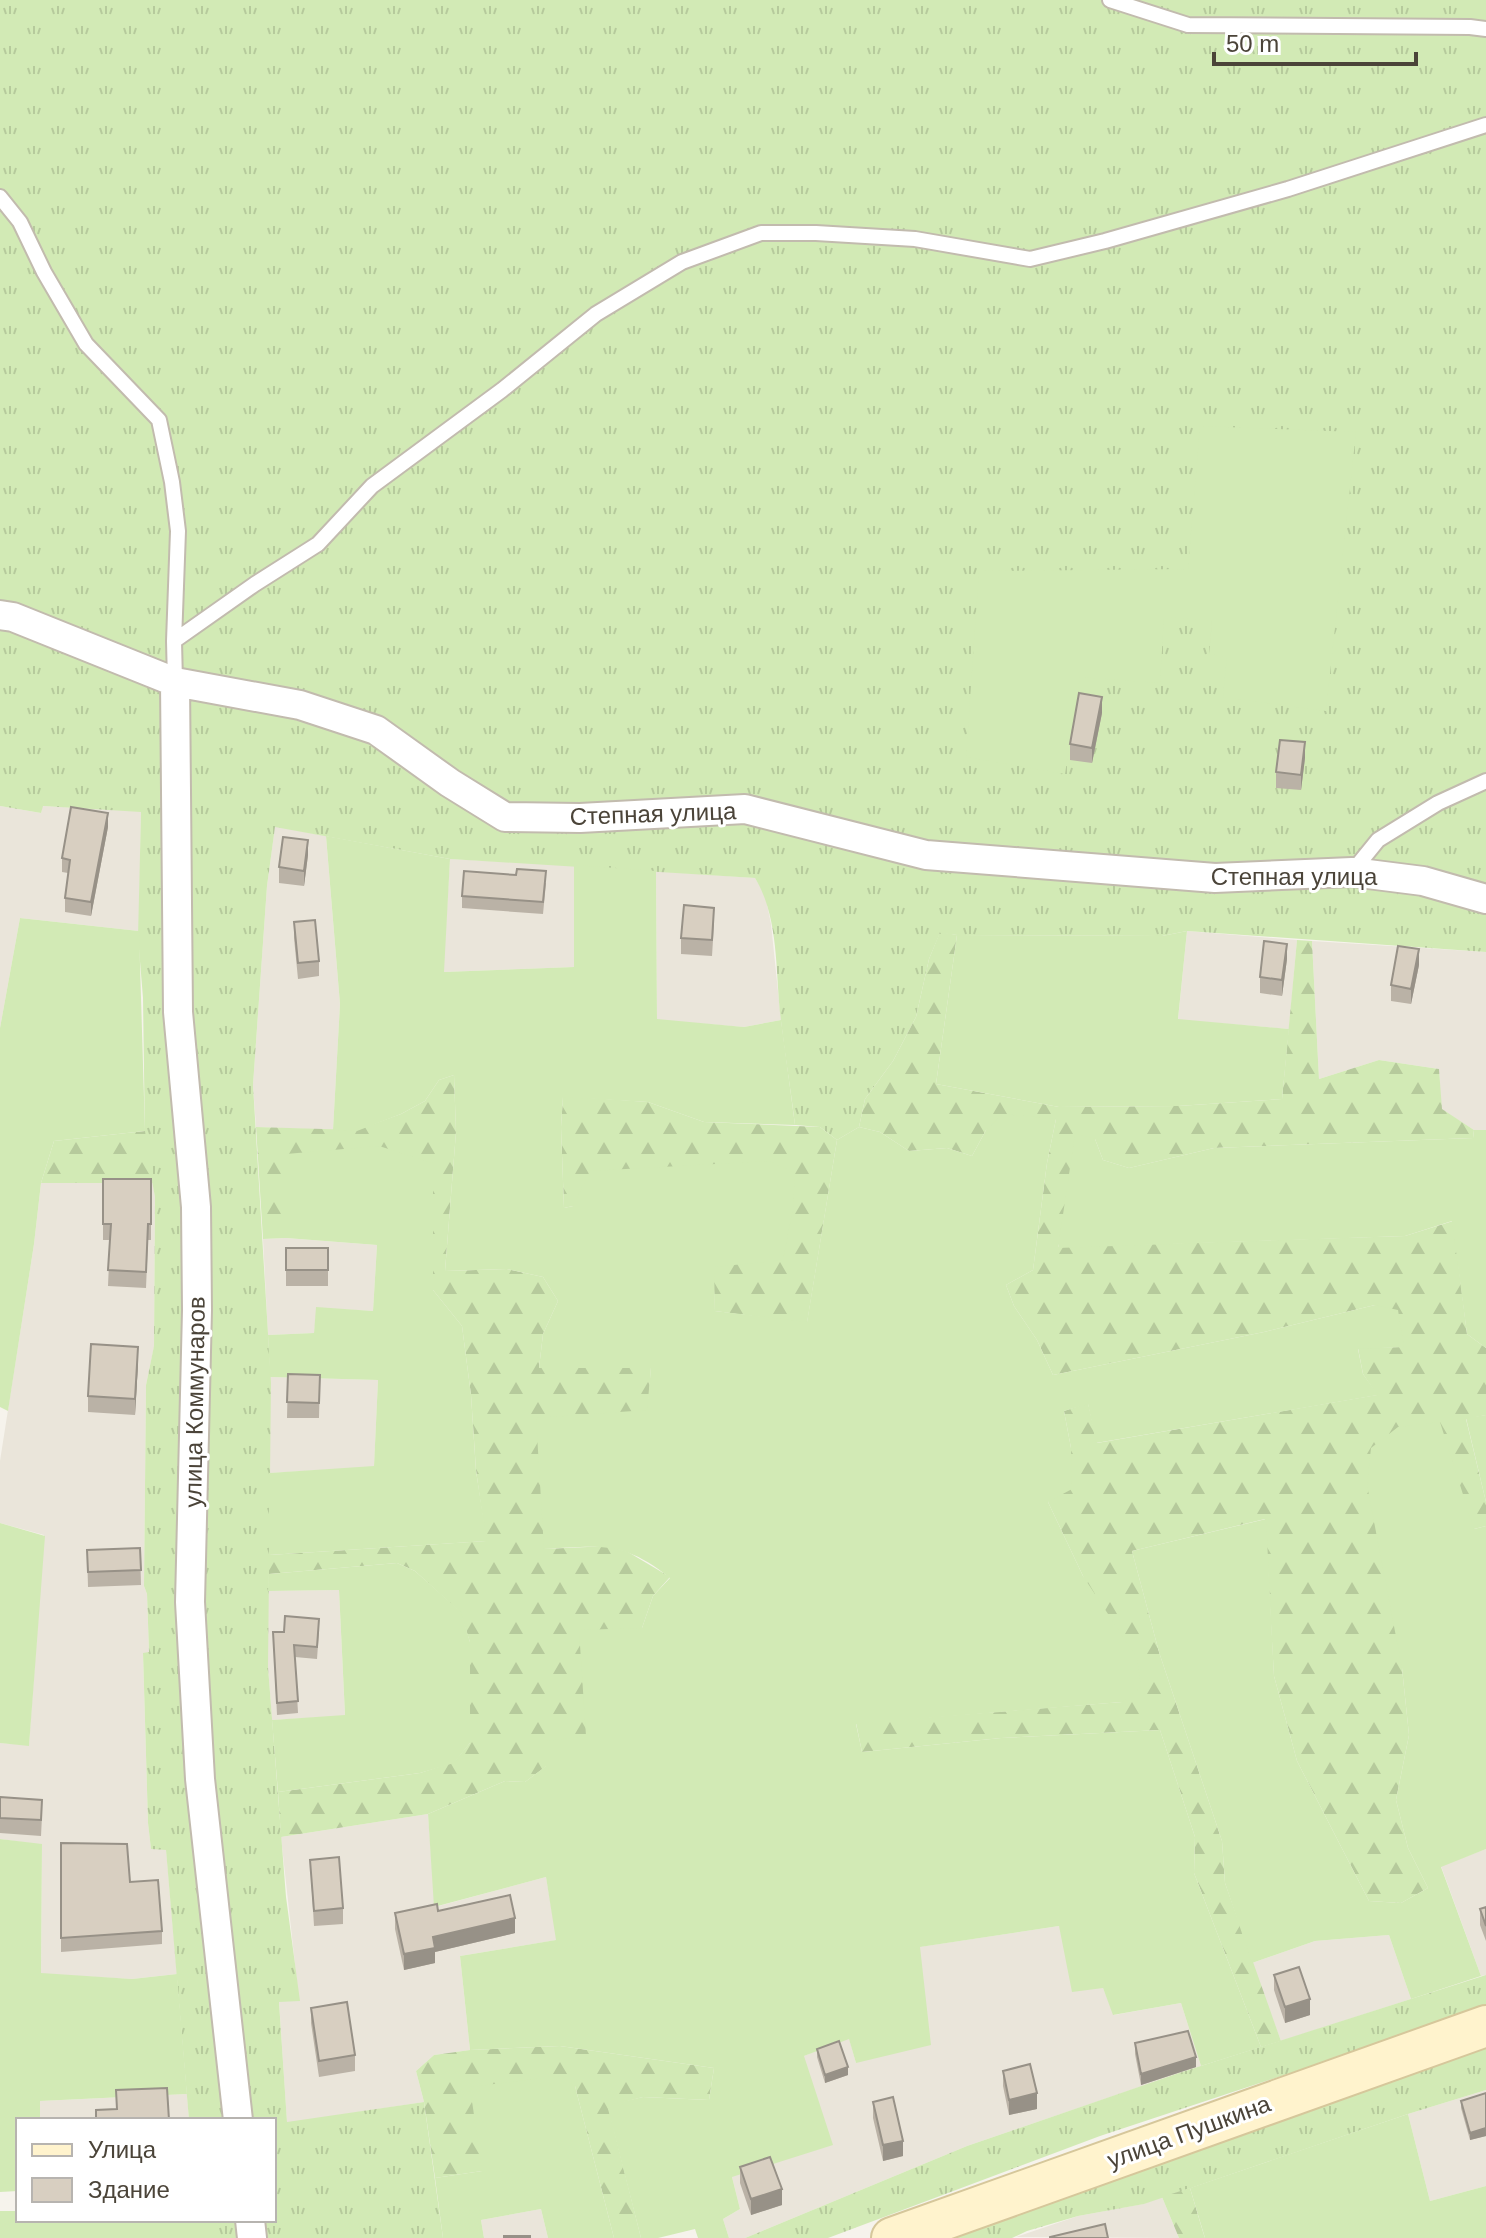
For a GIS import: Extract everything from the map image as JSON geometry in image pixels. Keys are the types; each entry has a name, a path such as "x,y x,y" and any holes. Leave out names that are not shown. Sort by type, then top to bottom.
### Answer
{"street":[{"name":"Степная улица","path":"0,615 13,617 175,682 300,705 376,730 450,783 505,817 580,818 745,809 926,855 1215,878 1352,872 1423,881 1486,899"},
{"name":"улица Коммунаров","path":"175,682 178,1012 196,1207 197,1310 190,1602 200,1779 238,2118"},
{"name":"улица Пушкина","path":"892,2238 1486,2026"}],"lane":[{"path":"1110,0 1188,25 1486,29"},
{"path":"174,641 318,544 372,486 502,390 596,314 682,262 761,233 915,239 1030,259 1288,189 1486,125"},
{"path":"0,197 20,222 44,272 86,344 159,420 178,531 175,682"},
{"path":"1352,872 1378,840 1438,803 1486,781"}],"shaded area":[{"path":"0,806 41,813 42,806 141,811 139,931 20,918 0,1028"},
{"path":"275,826 326,836 340,1004 333,1130 256,1127 253,1085 267,886"},
{"path":"450,859 574,865 574,967 443,972"},
{"path":"656,871 755,878 765,894 771,924 781,1020 744,1027 657,1020"},
{"path":"1187,931 1297,940 1289,1029 1178,1020"},
{"path":"1312,941 1486,952 1486,1130 1474,1130 1441,1109 1439,1069 1379,1060 1319,1079"},
{"path":"41,1183 153,1183 154,1347 146,1385 144,1586 149,1653 143,1654 148,1823 151,1848 166,1849 177,1974 132,1979 41,1974 42,1845 0,1839 0,1743 29,1745 44,1535 0,1523 0,1461"},
{"path":"263,1239 377,1245 373,1311 317,1308 314,1333 268,1335"},
{"path":"270,1377 378,1380 374,1467 270,1473"},
{"path":"339,1590 345,1716 272,1720 268,1591"},
{"path":"428,1814 435,1907 546,1877 557,1940 460,1956 470,2050 434,2055 416,2071 424,2102 287,2123 279,2001 299,2001 281,1837"},
{"path":"1486,1849 1486,1975 1481,1976 1441,1866"},
{"path":"1059,1926 1103,1988 1114,2015 1181,2003 1201,2066 967,2146 745,2238 729,2238 723,2219 740,2209 732,2177 804,2056 849,2038 856,2063 919,1947"},
{"path":"1389,1935 1411,1999 1281,2041 1252,1963 1315,1941"},
{"path":"1486,2090 1486,2186 1430,2201 1408,2114"},
{"path":"187,2094 189,2118 40,2118 40,2101"},
{"path":"1162,2197 1179,2238 1016,2237 1078,2216 1143,2204"},
{"path":"541,2209 548,2238 484,2238 481,2220"}],"green space":[{"path":"0,0 1486,0 1486,889 1409,866 1295,863 1200,867 948,851 759,804 514,812 490,816 508,825 654,825 757,820 951,867 1240,885 1367,882 1440,895 1486,908 1486,952 1187,931 1162,936 940,933 929,959 916,1017 893,1061 865,1099 859,1127 837,1140 820,1127 795,1125 773,929 755,878 450,859 275,827 267,886 253,1085 271,1383 268,1667 286,1897 300,2001 279,2002 287,2122 424,2102 443,2238 260,2238 258,2222 276,2222 276,2118 246,2118 225,1953 198,1599 207,1310 204,1202 184,1008 185,815 169,813 169,966 188,1283 182,1591 195,1834 227,2118 189,2118 166,1850 151,1849 148,1823 143,1653 149,1652 144,1586 146,1385 154,1346 155,1197 145,1143 143,998 138,937 141,812 43,806 41,813 0,806"},
{"path":"1200,426 1356,432 1326,711 1223,697 1227,657 1209,654 1212,621 1164,617 1160,683 1080,677 1065,774 966,757 979,571 1188,569"},
{"path":"326,836 450,859 444,972 574,967 574,865 656,871 657,1019 744,1027 781,1020 795,1125 704,1122 648,1102 563,1097 564,1208 573,1206 590,1171 769,1161 795,1173 793,1208 783,1260 714,1267 715,1311 807,1322 837,1140 859,1127 880,1132 909,1151 947,1148 972,1156 986,1130 1003,1114 1056,1119 1033,1270 1006,1285 1014,1306 1037,1340 1053,1375 1264,1332 1375,1305 1398,1310 1404,1347 1358,1349 1363,1374 1378,1395 1096,1443 1088,1404 1064,1411 1071,1448 1072,1489 1048,1502 1083,1576 1137,1658 1141,1687 1122,1702 856,1724 862,1752 1001,1738 1160,1730 1195,1837 1194,1873 1261,2047 1201,2066 1181,2003 1113,2015 1103,1988 1072,1992 1059,1926 920,1947 931,2045 856,2063 849,2039 804,2056 833,2145 732,2177 740,2209 723,2219 729,2238 698,2238 695,2229 658,2238 641,2238 607,2105 643,2097 709,2100 714,2068 560,2046 470,2050 460,1956 556,1940 546,1877 434,1907 428,1814 505,1781 525,1782 546,1766 546,1741 586,1736 579,1630 642,1628 653,1596 670,1578 624,1551 596,1547 544,1549 536,1418 647,1410 651,1368 539,1368 543,1334 558,1301 543,1277 507,1269 445,1271 456,1132 454,1075 439,1080 425,1101 401,1114 357,1131 333,1130 340,1004"},
{"path":"20,918 139,931 145,1131 54,1141 41,1183 8,1411 0,1407 0,1028"},
{"path":"1187,931 1178,1019 1289,1029 1282,1099 1178,1106 1059,1107 936,1084 957,935 1162,936"},
{"path":"940,932 957,935 936,1084 1059,1107 1178,1106 1282,1099 1297,940 1312,941 1319,1079 1379,1060 1439,1069 1442,1109 1474,1130 1473,1138 1214,1148 1129,1168 1103,1160 1095,1139 1058,1247 1405,1236 1453,1221 1467,1334 1486,1348 1486,1415 1466,1419 1486,1502 1486,1526 1474,1529 1402,1668 1409,1735 1396,1800 1408,1848 1428,1888 1401,1903 1369,1901 1297,1761 1274,1676 1265,1519 1132,1551 1159,1652 1222,1841 1225,1883 1281,2041 1261,2047 1194,1873 1195,1837 1160,1730 1001,1738 862,1752 856,1723 1122,1702 1083,1576 1048,1502 1071,1448 1064,1411 1088,1403 1097,1443 1377,1395 1363,1374 1358,1348 1403,1347 1375,1305 1264,1332 1053,1375 1037,1340 1014,1306 1006,1285 1033,1270 1056,1119 986,1130 972,1156 947,1148 909,1151 880,1132 859,1127 865,1099 893,1061 916,1017 929,959"},
{"path":"454,1075 456,1132 445,1271 507,1269 543,1277 558,1301 543,1334 539,1368 651,1367 648,1410 544,1549 609,1546 628,1552 670,1577 653,1596 642,1628 587,1736 525,1782 505,1781 428,1814 281,1837 278,1792 420,1773 454,1762 470,1743 470,1642 460,1612 415,1571 397,1563 269,1574 269,1555 486,1541 462,1326 433,1290 433,1220 286,1154 286,1238 263,1239 256,1127 357,1130 401,1114 425,1101 439,1080"},
{"path":"563,1096 648,1102 704,1122 820,1127 837,1140 807,1323 715,1311 713,1267 573,1206 564,1208"},
{"path":"1474,1130 1486,1130 1486,1348 1467,1334 1452,1221 1405,1236 1058,1248 1075,1134 1095,1139 1103,1160 1129,1168 1214,1148 1473,1138"},
{"path":"145,1131 153,1183 41,1183 54,1141"},
{"path":"379,1146 433,1163 433,1290 462,1326 476,1471 487,1541 269,1555 269,1473 374,1466 378,1380 270,1377 268,1335 314,1333 316,1307 373,1311 377,1245 286,1238 286,1154"},
{"path":"1486,1415 1486,1502 1466,1418"},
{"path":"1440,1422 1474,1529 1486,1526 1486,1849 1441,1867 1481,1976 1411,1999 1389,1935 1315,1941 1252,1963 1225,1883 1222,1841 1159,1652 1132,1551 1266,1519 1274,1676 1297,1761 1369,1901 1401,1903 1428,1888 1408,1848 1396,1800 1409,1735 1402,1668 1367,1485 1371,1448 1398,1427"},
{"path":"0,1523 45,1536 29,1746 0,1743"},
{"path":"397,1563 415,1571 461,1612 470,1642 470,1743 454,1763 420,1773 278,1792 272,1720 345,1715 339,1590 268,1591 269,1574"},
{"path":"0,1839 42,1844 41,1973 132,1979 177,1974 187,2094 40,2101 40,2118 16,2118 16,2191 0,2192"},
{"path":"1486,1975 1486,2008 1100,2136 828,2238 745,2238 967,2146 1182,2072"},
{"path":"560,2046 714,2068 709,2100 643,2097 608,2106 641,2238 614,2238 575,2086 482,2171 435,2178 424,2102 416,2071 434,2055 470,2050"},
{"path":"1486,2046 1486,2090 1144,2204 1078,2216 1012,2238 947,2238"},
{"path":"560,2076 575,2086 614,2238 548,2238 541,2209 481,2220 484,2238 443,2238 435,2178 482,2171 470,2087"},
{"path":"1408,2114 1430,2201 1486,2186 1486,2238 1205,2238 1190,2188"},
{"path":"1190,2188 1205,2238 1179,2238 1162,2197"},
{"path":"0,2211 16,2211 16,2222 195,2222 195,2238 0,2238"},
{"path":"195,2222 242,2222 245,2238 195,2238"}],"building":[{"path":"1079,693 1102,697 1092,748 1070,744"},
{"path":"1280,740 1305,742 1301,775 1276,772"},
{"path":"71,807 108,813 91,902 65,898 70,860 62,858"},
{"path":"283,837 308,840 304,871 279,867"},
{"path":"517,869 546,871 543,902 462,896 464,871 516,875"},
{"path":"684,905 714,908 712,940 681,938"},
{"path":"315,920 319,961 298,963 294,922"},
{"path":"1264,941 1287,944 1282,980 1260,977"},
{"path":"1398,946 1419,949 1411,989 1391,985"},
{"path":"103,1179 151,1179 151,1224 148,1224 146,1272 108,1270 111,1224 103,1224"},
{"path":"286,1248 328,1248 328,1270 286,1270"},
{"path":"91,1344 138,1347 135,1399 88,1396"},
{"path":"288,1374 320,1375 319,1403 287,1402"},
{"path":"140,1548 141,1570 88,1572 87,1550"},
{"path":"285,1616 319,1619 317,1647 294,1645 298,1701 277,1703 273,1632 284,1632"},
{"path":"0,1797 42,1800 41,1820 0,1818"},
{"path":"61,1843 127,1844 130,1882 158,1880 162,1931 61,1938"},
{"path":"339,1857 343,1908 314,1911 310,1860"},
{"path":"510,1895 515,1918 433,1937 435,1948 404,1954 395,1913 437,1904 438,1911"},
{"path":"1486,1907 1486,1926 1480,1909"},
{"path":"1299,1967 1310,1999 1285,2007 1274,1975"},
{"path":"347,2002 355,2055 319,2061 311,2008"},
{"path":"1188,2031 1196,2057 1141,2074 1135,2043"},
{"path":"839,2041 848,2067 825,2075 817,2049"},
{"path":"1030,2064 1037,2093 1009,2100 1003,2071"},
{"path":"167,2088 169,2118 96,2118 96,2110 117,2109 116,2090"},
{"path":"1486,2093 1486,2128 1470,2133 1461,2101"},
{"path":"893,2097 903,2141 883,2145 873,2102"},
{"path":"770,2157 782,2189 751,2199 740,2167"},
{"path":"1105,2224 1108,2238 1050,2238 1050,2237"},
{"path":"530,2236 530,2238 504,2238"}]}
